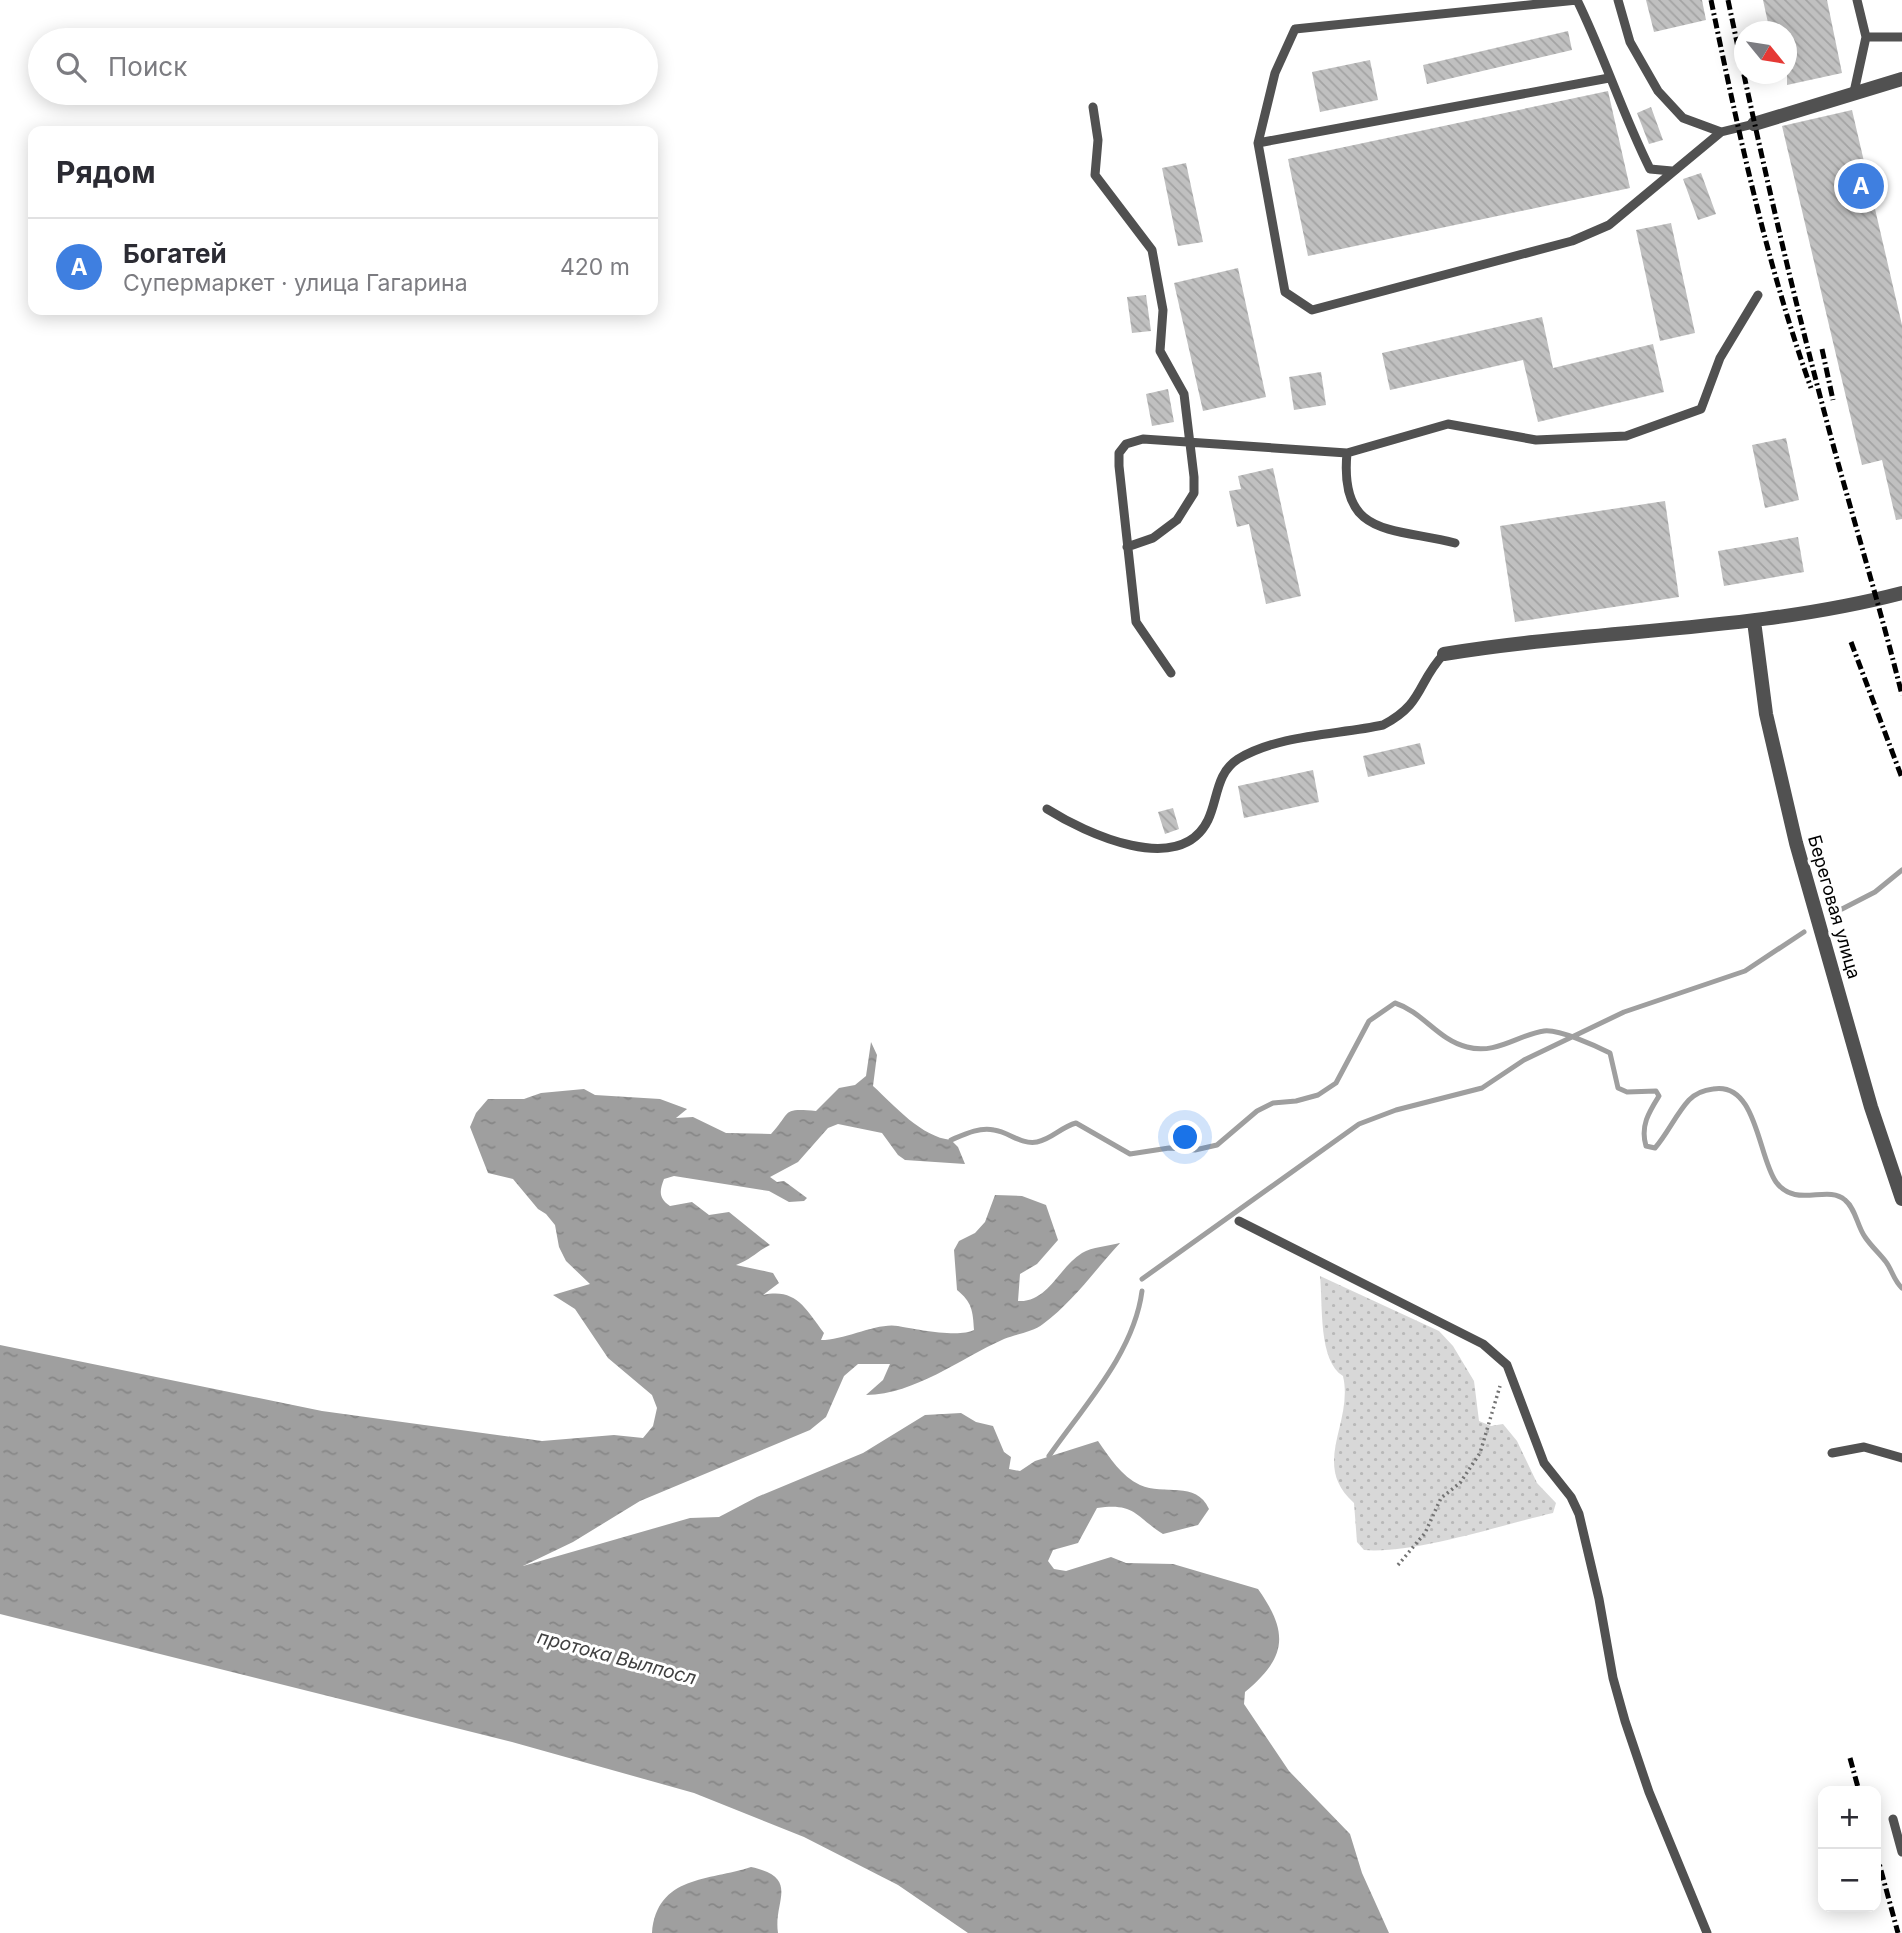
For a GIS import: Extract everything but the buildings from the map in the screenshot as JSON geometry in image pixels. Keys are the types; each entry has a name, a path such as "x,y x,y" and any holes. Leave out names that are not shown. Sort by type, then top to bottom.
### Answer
{"street":[{"path":"1754,124 1902,79"},
{"path":"1444,654 1754,621 1837,609 1902,593"},
{"name":"Береговая улица","path":"1754,621 1766,714 1796,844 1871,1107 1902,1199"}],"lane":[{"path":"1672,171 1650,169 1577,0 1295,29 1275,73 1258,143 1285,292 1312,310 1572,241 1609,225 1721,132 1754,124"},
{"path":"1618,0 1630,42 1658,91 1683,118 1721,132"},
{"path":"1854,92 1866,37 1857,0"},
{"path":"1866,37 1902,37"},
{"path":"1258,143 1609,78"},
{"path":"1093,107 1098,140 1095,175 1152,250 1163,310 1160,351 1184,394 1191,443 1194,493 1187,508 1164,531 1127,547"},
{"path":"1171,673 1136,622 1119,453 1126,444 1143,439 1347,453 1448,425 1536,440 1626,436 1701,409 1720,358 1758,295"},
{"path":"1347,453 1347,493 1352,507 1361,516 1390,530 1455,543"},
{"path":"1047,808 1079,829 1110,839 1155,848 1171,848 1188,842 1199,834 1208,821 1220,782 1226,770 1238,759 1280,744 1367,728 1396,718 1410,709 1444,654"},
{"path":"1239,1221 1483,1344 1507,1365 1544,1463 1571,1497 1579,1514 1599,1599 1613,1678 1625,1721 1649,1792 1707,1933"},
{"path":"1832,1453 1864,1447 1902,1458"},
{"path":"1893,1819 1902,1852"}],"path":[{"path":"1398,1564 1425,1533 1441,1498 1460,1483 1480,1453 1507,1365"}],"shaded area":[{"path":"1320,1276 1439,1331 1453,1346 1474,1381 1479,1421 1491,1426 1503,1424 1517,1441 1537,1483 1556,1503 1553,1513 1408,1548 1364,1550 1357,1542 1354,1503 1341,1488 1335,1473 1336,1442 1345,1393 1343,1376 1329,1358 1323,1331"}],"water":[{"name":"протока Вылпосл","path":"871,1042 877,1055 873,1086 919,1127 940,1138 951,1140 958,1147 965,1164 905,1160 882,1133 838,1124 828,1128 798,1162 770,1177 777,1182 784,1181 807,1198 804,1201 789,1202 769,1191 674,1176 664,1179 661,1194 670,1206 692,1202 709,1215 729,1212 770,1245 736,1265 773,1273 779,1283 763,1295 784,1294 799,1302 824,1333 821,1340 890,1325 936,1332 967,1332 974,1330 973,1317 969,1303 957,1290 954,1250 959,1241 975,1233 985,1222 995,1195 1022,1196 1046,1205 1058,1240 1037,1264 1020,1274 1018,1301 1028,1300 1045,1290 1082,1253 1120,1243 1074,1296 1039,1327 1004,1339 920,1382 884,1393 866,1395 883,1380 890,1364 858,1364 844,1376 826,1417 810,1430 640,1501 573,1542 523,1566 690,1518 719,1517 757,1497 863,1453 925,1415 961,1413 976,1422 993,1426 1004,1452 1011,1457 1009,1469 1020,1471 1035,1461 1098,1441 1116,1466 1133,1481 1149,1488 1188,1492 1203,1500 1209,1509 1198,1525 1163,1534 1127,1509 1097,1508 1078,1543 1053,1550 1048,1561 1054,1569 1066,1571 1111,1557 1126,1563 1173,1564 1258,1589 1275,1619 1279,1644 1269,1667 1245,1692 1244,1704 1289,1771 1350,1834 1362,1873 1389,1933 968,1933 898,1885 804,1837 694,1793 512,1742 0,1614 0,1345 322,1411 542,1441 614,1435 643,1438 653,1426 657,1408 652,1395 608,1358 575,1309 553,1295 590,1284 566,1261 559,1247 555,1225 546,1214 538,1209 513,1179 488,1173 470,1127 476,1113 488,1099 524,1099 541,1093 584,1089 595,1095 660,1099 687,1109 676,1118 693,1117 726,1133 771,1134 791,1111 816,1111 839,1088 855,1085 866,1076"},
{"path":"751,1867 776,1877 780,1884 778,1933 652,1933 656,1914 674,1890 703,1879"}],"waterway":[{"path":"1842,909 1875,892 1902,870"},
{"path":"1142,1279 1359,1124 1396,1110 1482,1088 1524,1060 1624,1012 1745,971 1804,932"},
{"path":"951,1140 988,1129 1026,1142 1037,1142 1076,1123 1130,1154 1169,1148 1195,1150 1217,1145 1257,1111 1273,1103 1318,1095 1336,1083 1369,1021 1395,1003 1414,1013 1447,1038 1467,1047 1497,1047 1534,1033 1551,1031 1610,1053 1618,1088 1627,1092 1656,1091 1659,1096 1645,1126 1646,1146 1655,1148 1684,1105 1694,1095 1710,1089 1728,1090 1739,1097 1748,1108 1776,1182 1793,1194 1829,1194 1845,1200 1852,1208 1865,1237 1886,1262 1902,1288"},
{"path":"1049,1456 1118,1358 1137,1314 1142,1291"}],"railway":[{"path":"1711,0 1767,244 1811,388"},
{"path":"1728,0 1809,353 1902,695"},
{"path":"1822,349 1833,400"},
{"path":"1851,642 1902,778"},
{"path":"1850,1758 1858,1786"},
{"path":"1881,1870 1898,1933"}],"place":[{"name":"Богатей","path":"1861,186"}]}
